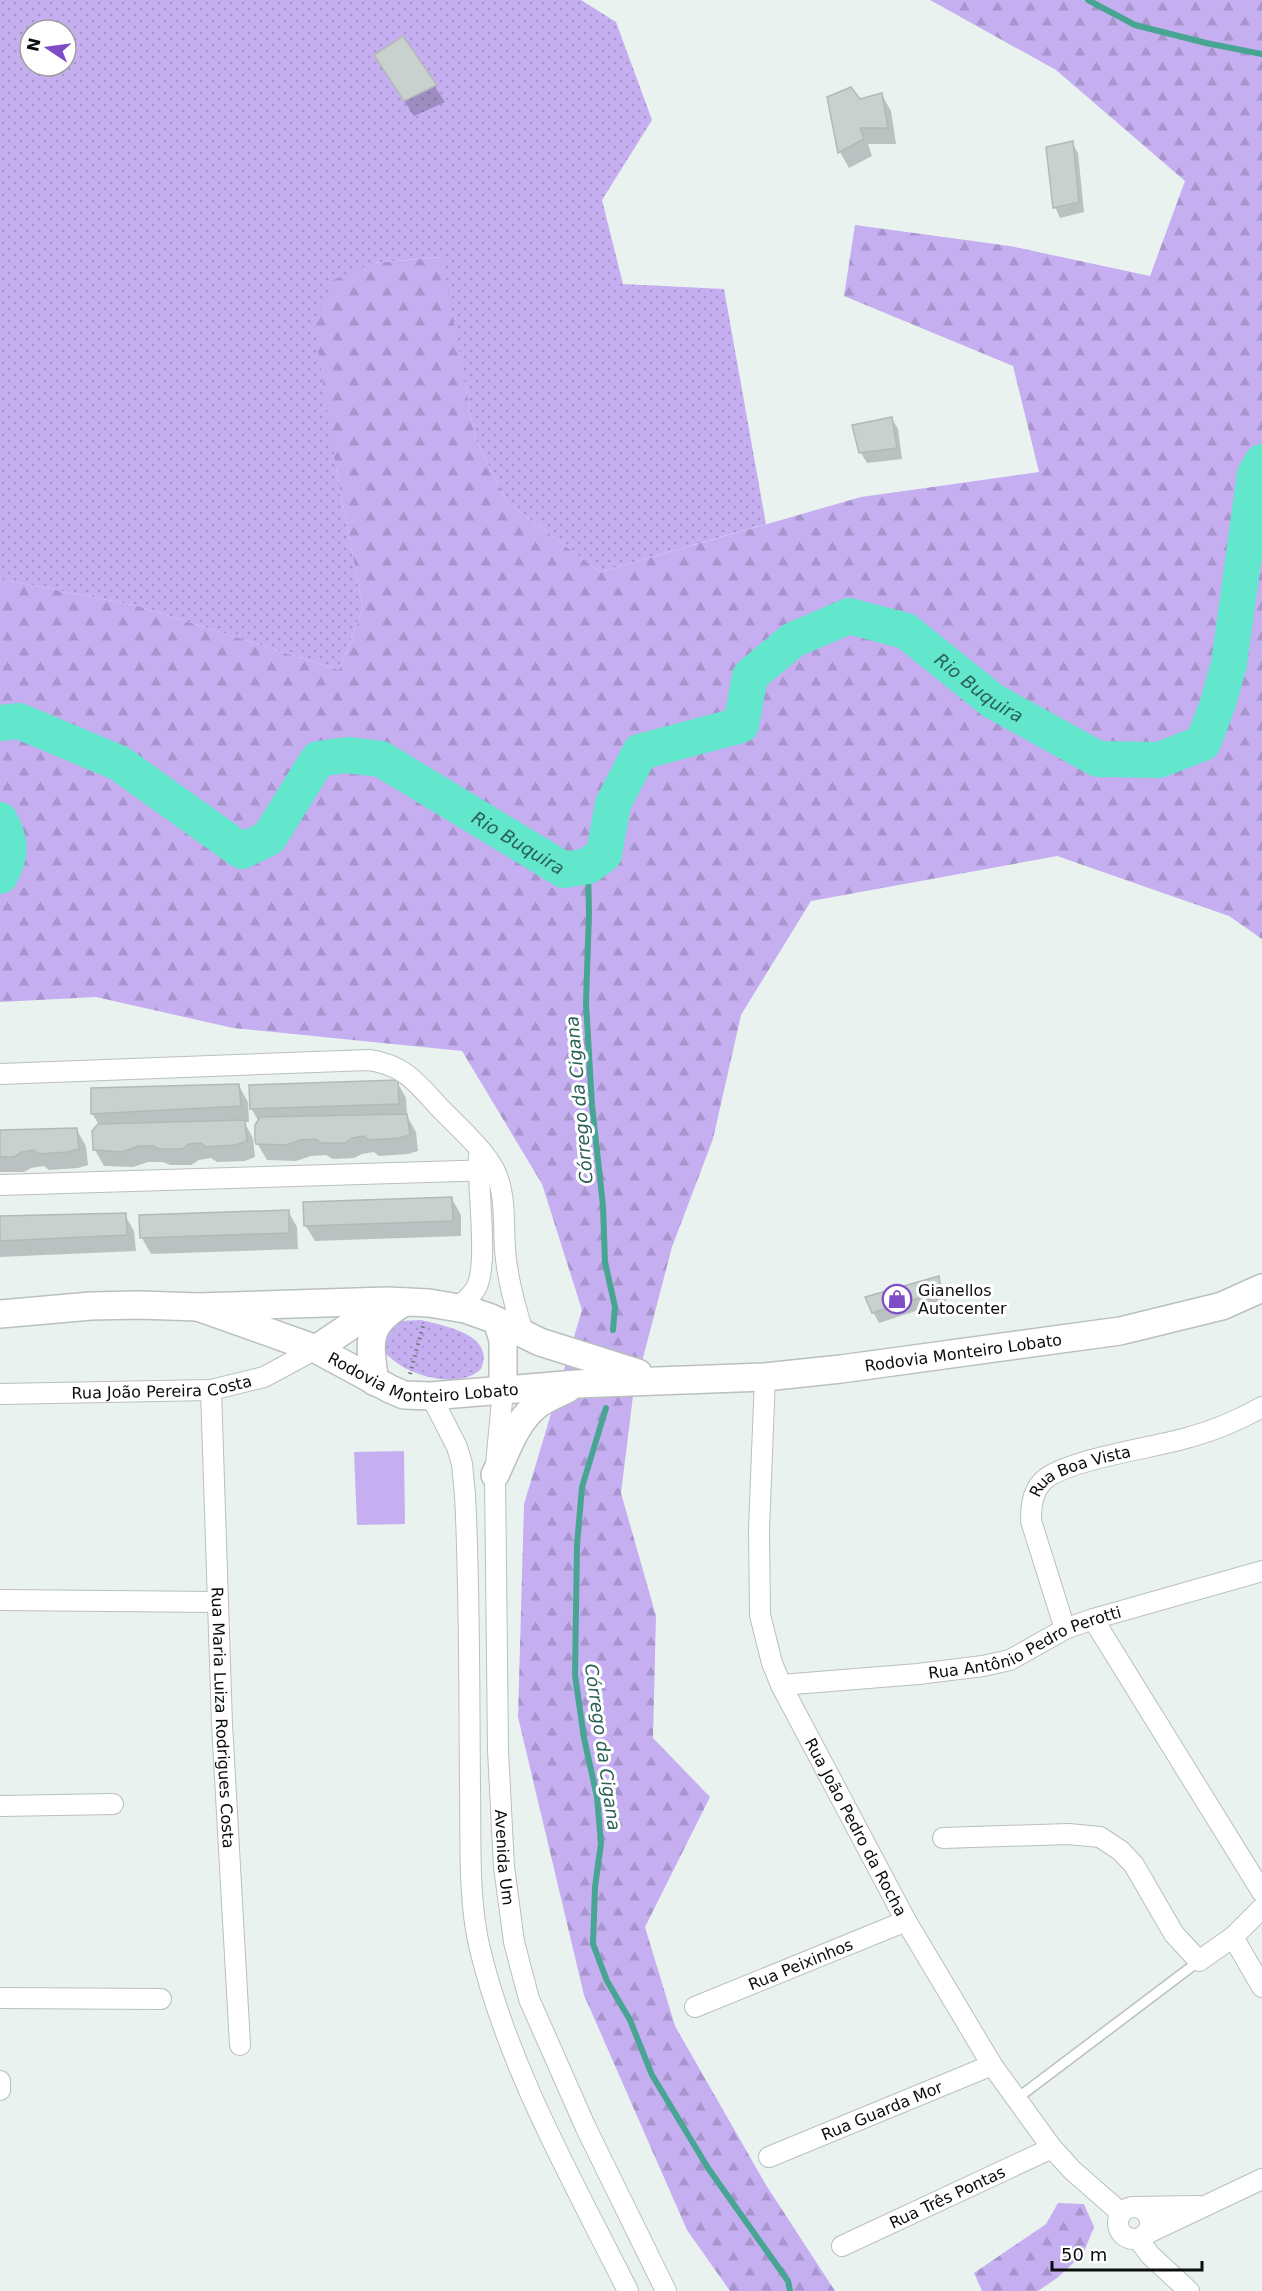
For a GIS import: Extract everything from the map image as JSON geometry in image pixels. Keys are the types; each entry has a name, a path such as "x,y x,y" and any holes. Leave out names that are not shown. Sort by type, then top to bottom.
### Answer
{"main road":[{"name":"Rodovia Monteiro Lobato","path":"198,1307 316,1349 375,1382 404,1395 431,1396 659,1379 765,1377 853,1367 1120,1331 1222,1306 1262,1288"},
{"name":"Rodovia Monteiro Lobato","path":"0,1314 100,1306 198,1307 407,1302 457,1308 591,1360 659,1379"},
{"path":"316,1349 407,1302"},
{"path":"375,1382 370,1350 374,1329 388,1311 407,1302"},
{"name":"Rodovia Monteiro Lobato","path":"0,1323 51,1310"},
{"path":"497,1322 504,1346 503,1390"},
{"path":"495,1474 517,1429 526,1417 537,1405 577,1384"}],"street":[{"path":"0,1074 369,1060 395,1066 415,1081 484,1163 501,1196 506,1258 512,1296 524,1335"},
{"path":"0,1185 484,1163"},
{"path":"457,1308 471,1295 480,1280 484,1163"},
{"name":"Rua João Pereira Costa","path":"0,1394 211,1390 264,1377 316,1349"},
{"name":"Rua João Pedro da Rocha","path":"765,1377 759,1529 760,1615 772,1663 781,1685 906,1921 1015,2100 1072,2170 1127,2210"},
{"name":"Rua Maria Luiza Rodrigues Costa","path":"211,1390 222,1724 240,2045"},
{"name":"Avenida Um","path":"503,1390 495,1474 498,1750 504,1867 514,1942 529,1999 586,2128 666,2291"},
{"path":"431,1396 457,1447 462,1464 465,1495 471,1876 478,1942 491,1990 517,2061 557,2149 628,2291"},
{"name":"Rua Boa Vista","path":"1065,1629 1031,1521 1031,1505 1042,1481 1054,1473 1100,1458 1189,1438 1237,1421 1262,1407"},
{"name":"Rua Antônio Pedro Perotti","path":"781,1685 918,1674 983,1666 1010,1660 1065,1629 1093,1618 1260,1575"},
{"path":"0,1600 218,1602"},
{"path":"1093,1618 1262,1892"},
{"path":"0,1806 113,1804"},
{"path":"943,1838 1068,1834 1100,1837 1121,1851 1134,1864 1174,1934 1199,1961 1233,1937 1262,1908"},
{"name":"Rua Peixinhos","path":"695,2007 906,1921"},
{"path":"1233,1937 1262,1987"},
{"path":"0,1998 161,1998"},
{"name":"Rua Guarda Mor","path":"769,2157 992,2065"},
{"path":"0,2081 0,2090"},
{"name":"Rua Três Pontas","path":"842,2246 1052,2148"},
{"path":"1202,2206 1127,2210 1118,2223 1121,2232 1128,2238 1142,2236 1262,2179"},
{"path":"1142,2236 1150,2255 1189,2291"}],"lane":[{"path":"1015,2100 1199,1961"}],"path":[{"path":"404,1395 407,1302"}],"green space":[{"path":"0,0 581,0 616,22 652,120 602,200 623,284 724,289 766,524 600,572 507,502 475,438 441,257 373,263 336,468 363,609 339,670 138,606 0,579"},
{"path":"930,0 1262,0 1262,939 1229,916 1057,856 811,901 741,1015 713,1139 672,1247 633,1396 621,1493 656,1616 653,1738 710,1797 645,1927 675,2026 766,2185 835,2291 730,2291 687,2230 584,1995 518,1717 524,1504 582,1310 542,1184 462,1051 233,1028 96,997 0,1002 0,579 138,606 339,670 363,609 336,468 314,324 333,280 373,263 442,257 475,438 507,502 600,572 861,497 1039,472 1013,366 844,296 855,225 1010,246 1150,276 1185,181 1056,70"},
{"path":"421,1320 454,1329 475,1340 481,1347 484,1357 481,1369 464,1378 433,1378 405,1368 382,1351 383,1331 400,1321"},
{"path":"404,1451 405,1524 357,1525 354,1452"},
{"path":"1058,2203 1084,2204 1094,2227 1083,2254 1057,2278 1038,2291 982,2291 974,2273 1046,2224"}],"building":[{"path":"403,36 437,85 404,101 374,55"},
{"path":"851,87 860,99 882,93 888,128 860,128 864,139 838,153 827,97"},
{"path":"1073,141 1079,202 1053,208 1046,147"},
{"path":"892,417 897,448 859,453 852,425"},
{"path":"398,1080 399,1104 250,1109 249,1085"},
{"path":"239,1084 241,1106 91,1114 91,1088"},
{"path":"407,1114 410,1135 399,1138 369,1140 364,1136 352,1138 345,1143 322,1143 316,1139 301,1140 286,1145 256,1144 255,1140 255,1125 260,1117"},
{"path":"245,1120 247,1141 236,1145 206,1147 201,1143 189,1144 182,1149 138,1146 123,1152 93,1150 92,1131 98,1124"},
{"path":"77,1128 79,1149 39,1154 34,1150 22,1152 14,1157 0,1157 0,1130"},
{"path":"452,1197 453,1221 304,1226 303,1202"},
{"path":"289,1210 289,1233 140,1238 139,1215"},
{"path":"126,1213 127,1235 0,1241 0,1216"},
{"path":"939,1276 941,1291 872,1313 865,1297"}],"waterway":[{"path":"1088,0 1135,25 1262,54"},
{"name":"Rio Buquira","path":"0,723 19,721 119,763 242,851 269,838 318,759 347,755 381,759 564,870 588,866 604,854 613,804 640,752 741,725 750,676 793,640 849,616 906,631 993,701 1098,759 1159,760 1203,743 1218,703 1229,664 1255,474 1262,462"},
{"name":"Rio Buquira","path":"0,820 9,848 7,861 0,876"},
{"name":"Córrego da Cigana","path":"588,866 586,1003 592,1105 603,1206 605,1262 615,1307 613,1330"},
{"name":"Córrego da Cigana","path":"606,1408 582,1487 577,1545 575,1675 584,1738 597,1797 601,1843 595,1887 593,1944 607,1981 630,2020 652,2075 708,2168 788,2281 790,2291"}],"place":[{"name":"Gianellos Autocenter","path":"897,1299"}]}
